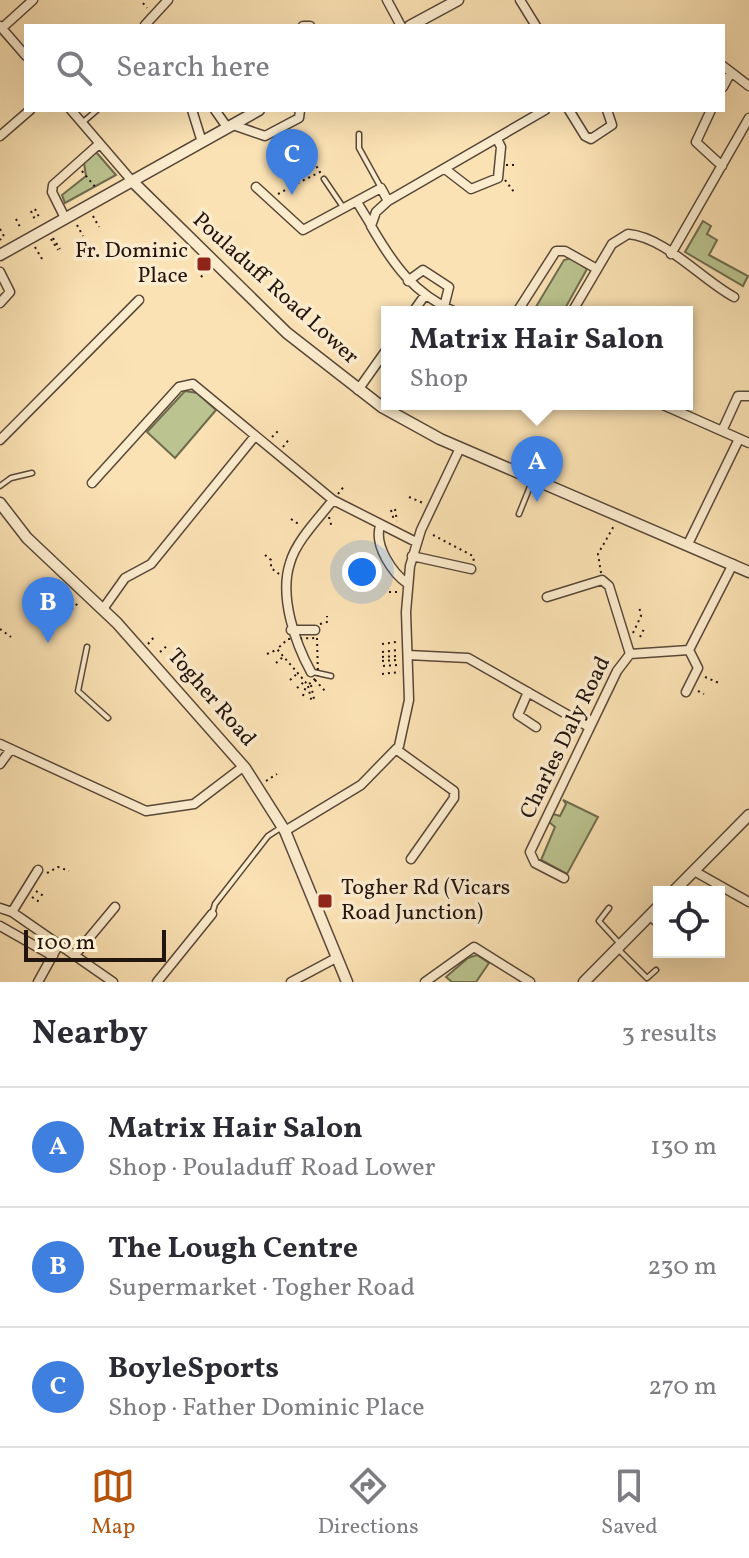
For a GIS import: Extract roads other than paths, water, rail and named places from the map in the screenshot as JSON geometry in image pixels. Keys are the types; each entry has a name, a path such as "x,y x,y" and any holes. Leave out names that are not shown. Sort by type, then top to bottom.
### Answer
{"street":[{"path":"24,54 1,27 33,0"},
{"path":"146,24 168,0"},
{"path":"387,0 400,24"},
{"path":"423,23 458,0"},
{"path":"520,0 535,24"},
{"path":"727,69 749,86"},
{"path":"0,136 28,112"},
{"path":"73,112 132,181"},
{"path":"193,112 202,142"},
{"path":"217,112 230,126 265,136 299,118 300,112"},
{"path":"0,255 255,112"},
{"path":"371,226 376,212 388,201 542,112"},
{"path":"570,112 585,136 591,139 612,125 608,112"},
{"path":"710,112 696,142 722,166"},
{"path":"671,254 749,118"},
{"path":"445,169 467,188 475,190 500,170 501,147 497,139"},
{"path":"65,218 52,188 99,144"},
{"name":"Pouladuff Road Lower","path":"132,181 271,317 358,390 381,405"},
{"path":"256,187 303,230 381,188 388,201"},
{"path":"357,202 393,264 408,281 442,306"},
{"path":"575,306 617,238 628,234 671,254 734,297"},
{"path":"521,306 556,251 565,251 597,269"},
{"path":"408,281 423,270 449,287 444,306"},
{"path":"0,272 10,289 0,303"},
{"path":"417,306 425,295"},
{"path":"0,440 139,300"},
{"path":"358,390 381,357"},
{"path":"92,483 184,384 198,385 255,436 335,498 380,526 416,542"},
{"path":"722,431 738,396 749,396"},
{"name":"Pouladuff Road Lower","path":"389,410 460,448 749,572"},
{"path":"675,410 749,443"},
{"path":"103,609 125,578 151,564 255,436"},
{"path":"688,544 739,439"},
{"path":"283,829 361,785 397,750 409,700 402,657 412,556 460,448"},
{"path":"313,676 291,630 289,568 293,556 335,498"},
{"name":"Togher Road","path":"0,503 27,538 103,609 244,766 283,829 347,982"},
{"path":"380,526 378,542 396,573 408,584"},
{"path":"412,556 471,569"},
{"path":"686,692 698,668 689,650 733,564"},
{"path":"547,597 602,580 609,586 630,654"},
{"path":"291,630 316,635"},
{"name":"Charles Daly Road","path":"564,878 535,863 530,852 617,671 630,654 689,650"},
{"path":"402,657 468,658 589,727"},
{"path":"528,692 517,713 536,727"},
{"path":"0,744 146,811 194,804 244,766"},
{"path":"0,764 11,749"},
{"path":"397,750 454,791 454,798 411,859"},
{"path":"679,886 749,815"},
{"path":"694,871 749,902"},
{"path":"12,912 42,872"},
{"path":"75,955 115,907"},
{"path":"0,908 12,912 113,982"},
{"path":"584,982 653,913"},
{"path":"157,982 212,914"},
{"path":"0,926 53,956"},
{"path":"38,982 59,944"},
{"path":"425,982 474,947 530,982"},
{"path":"291,982 336,958"}],"lane":[{"path":"82,123 90,112"},
{"path":"359,134 359,148 381,188"},
{"path":"324,179 344,209"},
{"path":"0,486 11,478 32,473"},
{"path":"519,514 534,479"},
{"path":"87,647 78,691 108,718"},
{"path":"313,676 331,676"},
{"path":"212,914 215,904 268,836 283,829"},
{"path":"609,908 599,921 647,978 656,970"},
{"path":"649,917 653,921"}],"place":[{"name":"BoyleSports","path":"292,195"},
{"name":"Fr. Dominic Place","path":"204,264"},
{"name":"Matrix Hair Salon","path":"537,502"},
{"name":"The Lough Centre","path":"48,643"},
{"name":"Togher Rd (Vicars Road Junction)","path":"325,901"}]}
